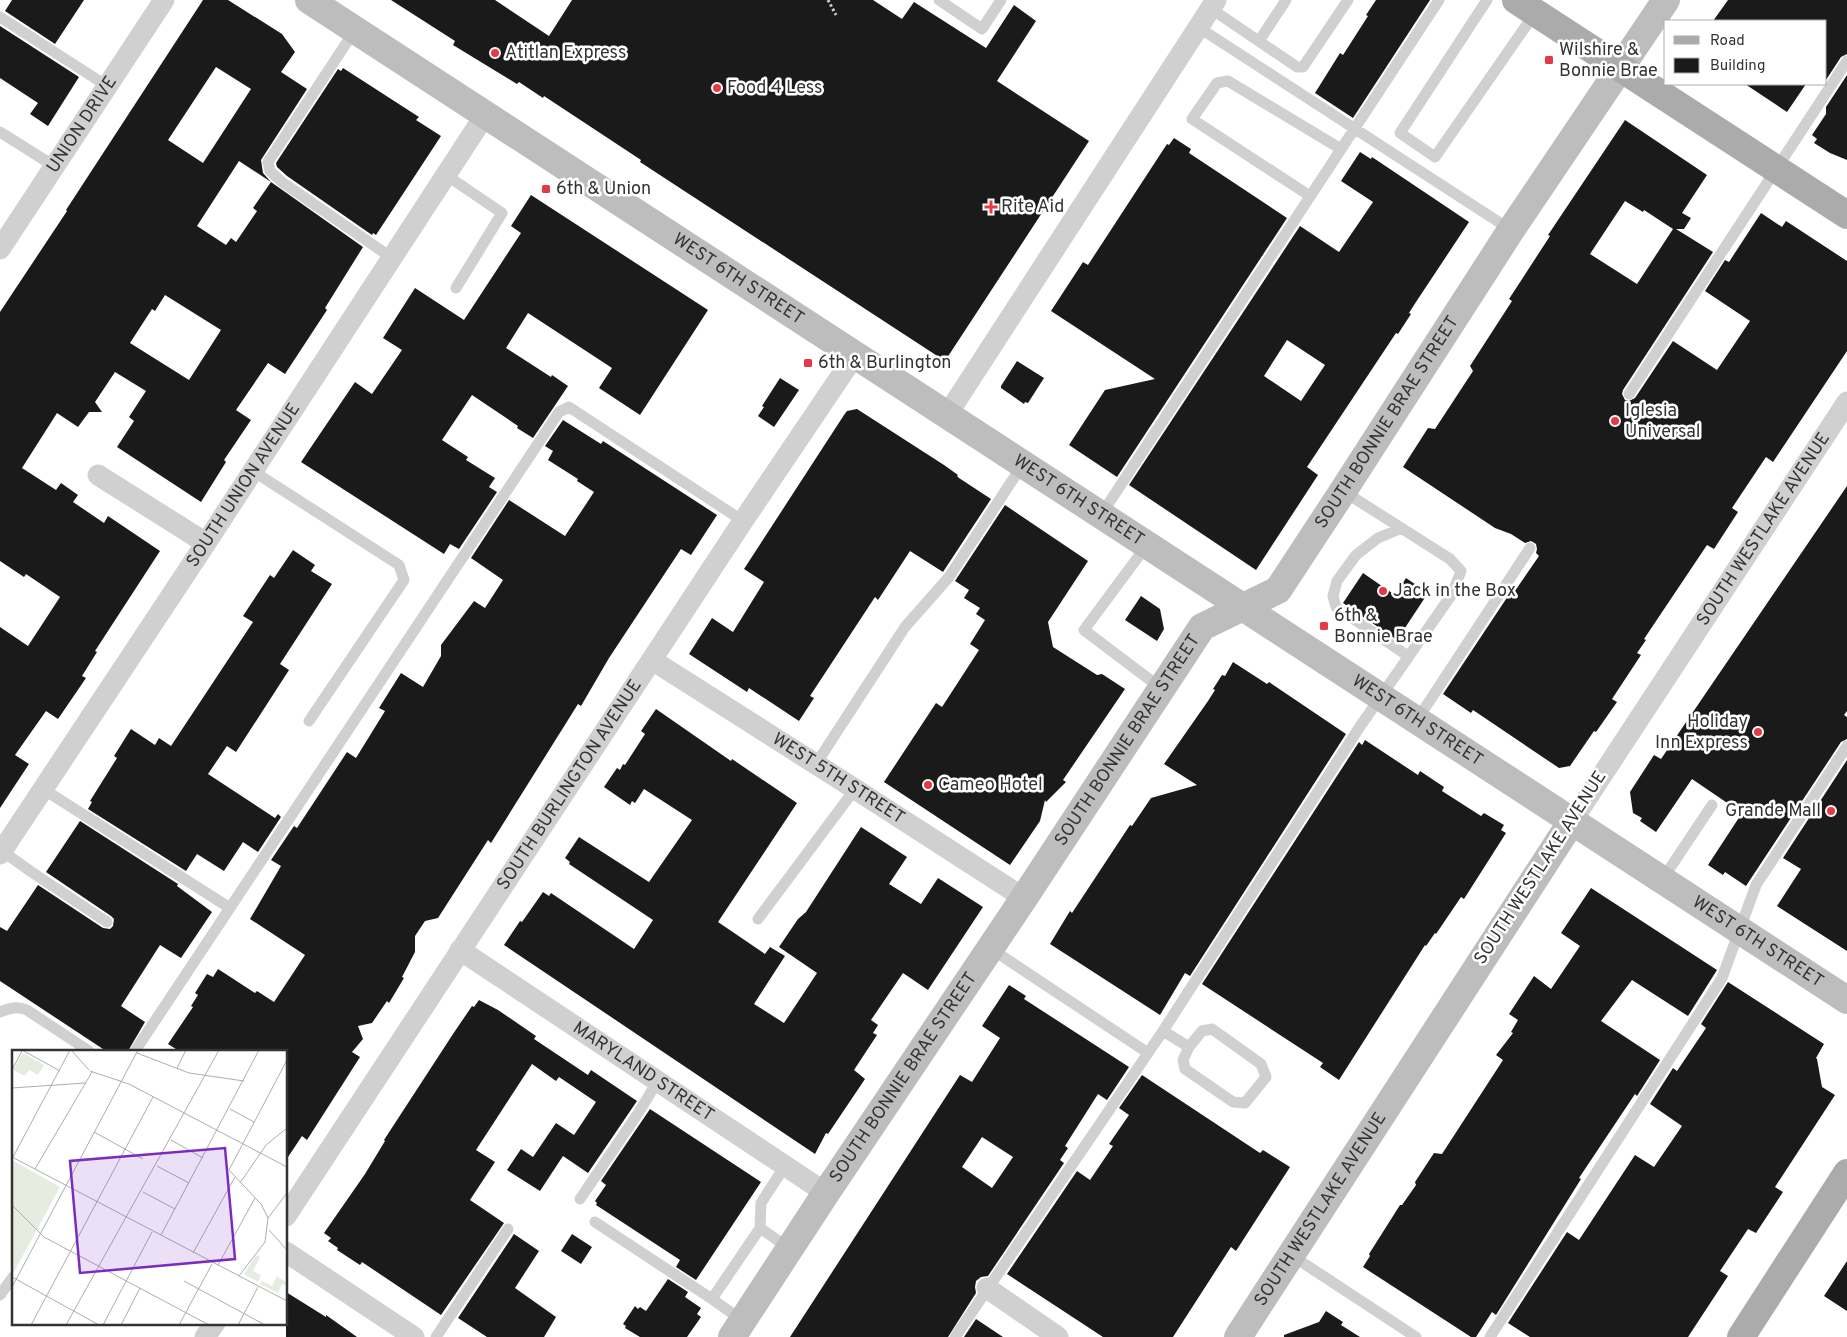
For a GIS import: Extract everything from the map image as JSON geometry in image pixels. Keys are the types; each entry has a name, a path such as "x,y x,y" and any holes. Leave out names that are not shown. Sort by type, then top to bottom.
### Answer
{"main road":[{"path":"1526,6 1847,215"},
{"path":"1741,1337 1847,1173"}],"street":[{"name":"UNION DRIVE","path":"0,249 164,0"},
{"name":"WEST 6TH STREET","path":"309,0 1847,1000"},
{"name":"SOUTH BONNIE BRAE STREET","path":"737,1329 1202,627 1278,590 1344,491 1511,230 1666,0"},
{"path":"947,415 1213,4"},
{"name":"SOUTH UNION AVENUE","path":"1,852 486,115"},
{"name":"SOUTH BURLINGTON AVENUE","path":"288,1213 743,521 855,355"},
{"name":"SOUTH WESTLAKE AVENUE","path":"1238,1337 1572,821 1847,402"},
{"path":"98,475 206,542"},
{"name":"WEST 5TH STREET","path":"652,660 1024,898"},
{"name":"MARYLAND STREET","path":"460,950 826,1193"},
{"path":"288,1253 408,1335"},
{"path":"986,1288 1058,1337"},
{"path":"205,1337 214,1324"}],"lane":[{"path":"939,0 982,28 1001,0"},
{"path":"1258,41 1286,0"},
{"path":"1213,4 1258,41 1297,67 1303,67 1348,0"},
{"path":"1101,515 1439,0"},
{"path":"1487,0 1400,132 1435,157 1526,6"},
{"path":"0,17 107,86"},
{"path":"1198,27 1511,230"},
{"path":"355,30 268,162 270,171 282,182 392,258"},
{"path":"1629,394 1847,61"},
{"path":"1310,196 1192,119 1217,83 1228,81 1341,149"},
{"path":"0,132 54,166"},
{"path":"446,175 502,213 456,288"},
{"path":"136,1050 559,412 569,407 743,521"},
{"path":"816,764 905,627 949,576 1023,464"},
{"path":"253,471 399,565 404,580 309,721"},
{"path":"955,1337 986,1288 1163,1031 1380,696 1452,594 1461,571 1450,559 1344,491"},
{"path":"1402,528 1378,538 1356,555 1336,581 1333,596 1336,607 1408,656"},
{"path":"1147,545 1084,630 1162,689"},
{"path":"1417,720 1530,548"},
{"path":"1490,1337 1722,978 1756,885 1847,746"},
{"path":"758,920 855,789"},
{"path":"42,790 230,908"},
{"path":"1662,880 1712,805"},
{"path":"1,852 107,922"},
{"path":"990,948 1148,1053"},
{"path":"0,1012 20,1007 27,1010 87,1050"},
{"path":"1212,1030 1261,1064 1266,1077 1245,1104 1233,1102 1185,1069 1183,1060 1189,1047 1202,1031 1212,1030"},
{"path":"1163,1031 1189,1047"},
{"path":"580,1199 658,1082"},
{"path":"712,1299 760,1228 760,1203 785,1166"},
{"path":"595,1222 712,1299 737,1329"},
{"path":"760,1228 790,1249"},
{"path":"436,1337 508,1229"},
{"path":"1291,1255 1416,1337"},
{"path":"0,1295 12,1278"}],"path":[{"path":"828,0 836,15"}],"building":[{"path":"12,0 84,0 55,44 5,11"},
{"path":"203,0 228,0 282,34 295,52 281,72 307,89 261,160 263,173 271,182 363,247 325,308 327,310 285,374 268,363 236,410 251,420 224,460 226,462 201,502 117,447 134,421 129,417 146,391 115,372 95,402 102,412 89,412 78,427 57,413 22,468 56,490 61,483 78,495 73,502 104,523 108,516 160,551 95,651 97,652 82,676 86,678 58,719 46,711 15,755 29,764 0,808 0,627 28,646 60,597 26,574 24,577 0,561 0,312","holes":["216,67 251,89 203,163 168,140","239,161 271,182 253,208 257,211 236,242 231,238 226,245 197,226","165,295 221,330 189,380 130,343 152,309 155,311"]},
{"path":"391,0 495,0 549,36 572,0 873,0 902,19 914,2 986,48 1014,5 1036,21 997,81 1089,141 945,361 640,162 641,160 544,96 543,98 519,82 517,84 453,45 455,41"},
{"path":"1376,0 1430,0 1353,118 1315,93 1340,53 1343,55"},
{"path":"1728,0 1847,0 1847,54 1841,57 1827,78 1827,20 1714,20"},
{"path":"0,26 79,77 48,126 30,114 38,103 0,78"},
{"path":"343,68 419,117 416,120 441,136 376,235 373,233 372,235 287,176 277,167 276,163 338,69 341,71"},
{"path":"1847,75 1847,160 1830,153 1814,143 1817,139 1812,135 1826,114 1826,107"},
{"path":"1746,85 1805,85 1787,112"},
{"name":"Iglesia Universal","path":"1625,120 1707,175 1682,213 1691,218 1684,229 1676,229 1713,252 1623,390 1622,394 1625,400 1629,401 1635,398 1673,341 1717,370 1750,321 1705,291 1725,260 1729,262 1761,213 1782,227 1786,221 1847,261 1847,351 1773,462 1766,457 1732,508 1738,512 1714,549 1707,545 1644,639 1646,640 1637,653 1641,655 1612,699 1617,702 1570,766 1559,768 1473,710 1471,713 1443,694 1514,587 1517,588 1539,556 1536,553 1536,544 1531,541 1525,543 1511,534 1495,528 1403,467 1428,428 1435,429 1473,371 1470,366 1512,301 1509,299 1550,236 1548,235","holes":["1625,201 1643,212 1644,210 1673,229 1637,284 1590,254"]},
{"path":"1174,138 1191,149 1189,153 1287,218 1117,477 1069,445 1105,390 1155,379 1051,311 1083,262 1088,265 1167,144 1169,145"},
{"path":"1360,152 1371,159 1372,157 1469,222 1409,313 1411,314 1398,334 1396,333 1307,467 1318,475 1256,570 1129,485 1300,226 1339,252 1373,202 1341,181","holes":["1287,340 1325,365 1301,401 1264,376"]},
{"path":"531,195 708,310 640,415 599,388 612,368 528,313 506,348 568,386 533,438 472,395 442,440 468,457 466,460 495,478 489,487 497,492 459,549 450,544 444,554 301,462 355,382 372,394 402,350 383,338 415,288 464,320 521,233 511,226"},
{"path":"1017,361 1044,378 1028,403 1025,402 1024,404 1001,388"},
{"path":"780,378 799,390 774,427 758,416 764,407 762,406"},
{"path":"857,409 944,465 958,475 959,478 991,499 943,572 910,551 878,600 875,597 810,696 814,698 799,721 749,688 747,692 689,654 712,618 733,632 764,582 744,569 844,415 847,411"},
{"path":"563,420 601,444 603,441 717,515 691,555 681,549 609,658 581,706 578,704 491,843 488,840 438,918 425,921 415,936 415,952 402,977 404,978 389,1003 387,1001 372,1023 358,1026 363,1039 352,1052 360,1057 307,1140 302,1136 288,1157 288,1050 177,1050 168,1044 193,1007 191,1006 198,995 195,993 207,974 213,977 218,969 255,993 257,991 274,1002 305,955 250,919 281,866 271,860 294,826 297,828 347,752 356,758 385,711 379,708 401,673 423,687 441,656 441,645 474,601 485,608 503,580 471,558 509,500 565,536 594,492 577,481 578,479 548,460 553,451 545,446"},
{"path":"1847,486 1847,711 1844,715 1847,717 1847,739 1841,742 1746,886 1725,872 1723,875 1708,865 1742,813 1692,779 1656,832 1640,821 1642,818 1633,813 1630,792 1654,755 1661,759"},
{"path":"1005,505 1088,561 1048,622 1053,647 1097,675 1102,674 1125,689 1063,780 1066,782 1046,802 1045,800 1040,821 1010,865 884,782 936,703 942,707 979,650 970,644 985,620 976,614 980,608 964,598 969,590 955,581"},
{"path":"293,550 315,565 311,571 332,584 280,664 289,670 236,752 227,746 208,774 275,818 278,814 281,817 258,852 243,842 224,871 197,854 186,871 88,809 92,802 90,801 117,758 114,756 131,729 155,745 159,738 171,746 253,622 243,616 270,575 274,578"},
{"path":"1363,573 1395,595 1406,578 1428,593 1397,640 1343,603"},
{"path":"1141,596 1160,609 1164,629 1157,641 1125,620"},
{"path":"1233,662 1267,684 1269,682 1346,734 1190,976 1185,973 1160,1015 1050,944 1070,911 1072,913 1130,825 1132,826 1151,798 1197,785 1164,764 1208,701 1222,675 1225,676"},
{"path":"656,709 731,761 732,759 797,803 718,922 765,954 770,947 785,956 754,1004 784,1023 817,973 779,947 798,919 806,912 861,827 907,857 889,884 921,904 938,878 983,907 928,990 903,973 871,1020 878,1025 873,1033 877,1035 854,1070 865,1079 828,1134 826,1133 815,1154 504,945 543,892 549,896 551,893 634,949 653,920 569,864 570,862 565,858 579,837 649,882 692,820 644,789 635,803 632,801 630,805 604,787 617,768 620,770 623,764 625,765 645,734 641,731"},
{"path":"1365,740 1418,775 1420,771 1444,787 1442,791 1481,816 1484,813 1504,825 1501,830 1506,833 1464,899 1461,897 1436,934 1425,945 1339,1080 1320,1067 1323,1063 1202,984 1359,742 1362,745"},
{"name":"Grande Mall","path":"1847,760 1847,951 1777,906 1801,869 1783,858"},
{"path":"80,821 178,884 177,886 212,912 181,958 160,945 121,1006 145,1022 129,1050 104,1050 0,981 0,927 7,931 38,885 103,928 110,929 113,926 114,919 111,916 46,872"},
{"path":"1591,888 1717,970 1688,1016 1632,980 1601,1021 1660,1060 1579,1178 1581,1179 1496,1315 1492,1312 1476,1337 1471,1337 1363,1267 1370,1256 1369,1254 1400,1205 1402,1205 1416,1185 1415,1182 1434,1153 1442,1154 1503,1060 1496,1055 1513,1033 1511,1032 1518,1020 1509,1014 1534,976 1551,989 1580,946 1561,933"},
{"path":"1728,982 1824,1044 1816,1058 1822,1087 1835,1095 1775,1187 1783,1192 1756,1233 1748,1229 1720,1271 1728,1276 1688,1337 1530,1337 1508,1323 1567,1232 1579,1240 1635,1155 1654,1167 1682,1126 1650,1104 1673,1068 1677,1071 1706,1028 1701,1024"},
{"path":"1009,985 1026,996 1024,999 1129,1067 1107,1100 1098,1094 1065,1146 1068,1148 1060,1160 1064,1163 988,1276 981,1277 976,1281 976,1293 948,1337 790,1337 960,1075 972,1082 1000,1038 982,1026","holes":["982,1137 1013,1157 992,1188 962,1167"]},
{"path":"479,1000 498,1010 536,1036 534,1039 588,1075 591,1070 637,1101 588,1173 563,1156 540,1191 507,1170 521,1149 533,1157 556,1123 574,1135 596,1102 559,1077 556,1081 532,1064 476,1150 495,1162 470,1200 504,1223 441,1315 362,1262 360,1265 337,1250 338,1248 328,1241 331,1238 324,1233 365,1174 384,1140 453,1034 472,1006 474,1007"},
{"path":"1142,1075 1260,1153 1263,1150 1290,1167 1236,1251 1231,1247 1173,1337 1103,1337 1007,1274 1077,1171 1090,1180 1113,1146 1109,1144 1129,1115 1119,1108"},
{"path":"650,1109 761,1182 696,1280 676,1267 680,1260 596,1205 595,1201 606,1185 601,1181"},
{"path":"514,1234 539,1251 515,1288 556,1317 544,1337 487,1337 458,1318"},
{"path":"572,1234 592,1247 581,1264 561,1251"},
{"path":"1847,1261 1847,1311 1824,1296"},
{"path":"668,1279 688,1292 685,1297 701,1308 697,1314 701,1317 687,1337 640,1337 625,1328 626,1326 623,1324 635,1306 646,1311"},
{"path":"288,1293 326,1317 326,1315 357,1337 286,1337"},
{"path":"1326,1311 1343,1322 1341,1325 1360,1337 1284,1337 1284,1335 1319,1322"},
{"path":"976,1319 1003,1337 964,1337"}],"place":[{"name":"Atitlan Express","path":"495,53"},
{"name":"Wilshire & Bonnie Brae","path":"1549,60"},
{"name":"Food 4 Less","path":"717,88"},
{"name":"6th & Union","path":"546,189"},
{"name":"Rite Aid","path":"991,207"},
{"name":"6th & Burlington","path":"808,363"},
{"name":"Iglesia Universal","path":"1615,421"},
{"name":"Jack in the Box","path":"1383,591"},
{"name":"6th & Bonnie Brae","path":"1324,626"},
{"name":"Holiday Inn Express","path":"1758,732"},
{"name":"Cameo Hotel","path":"928,785"},
{"name":"Grande Mall","path":"1831,811"}]}
